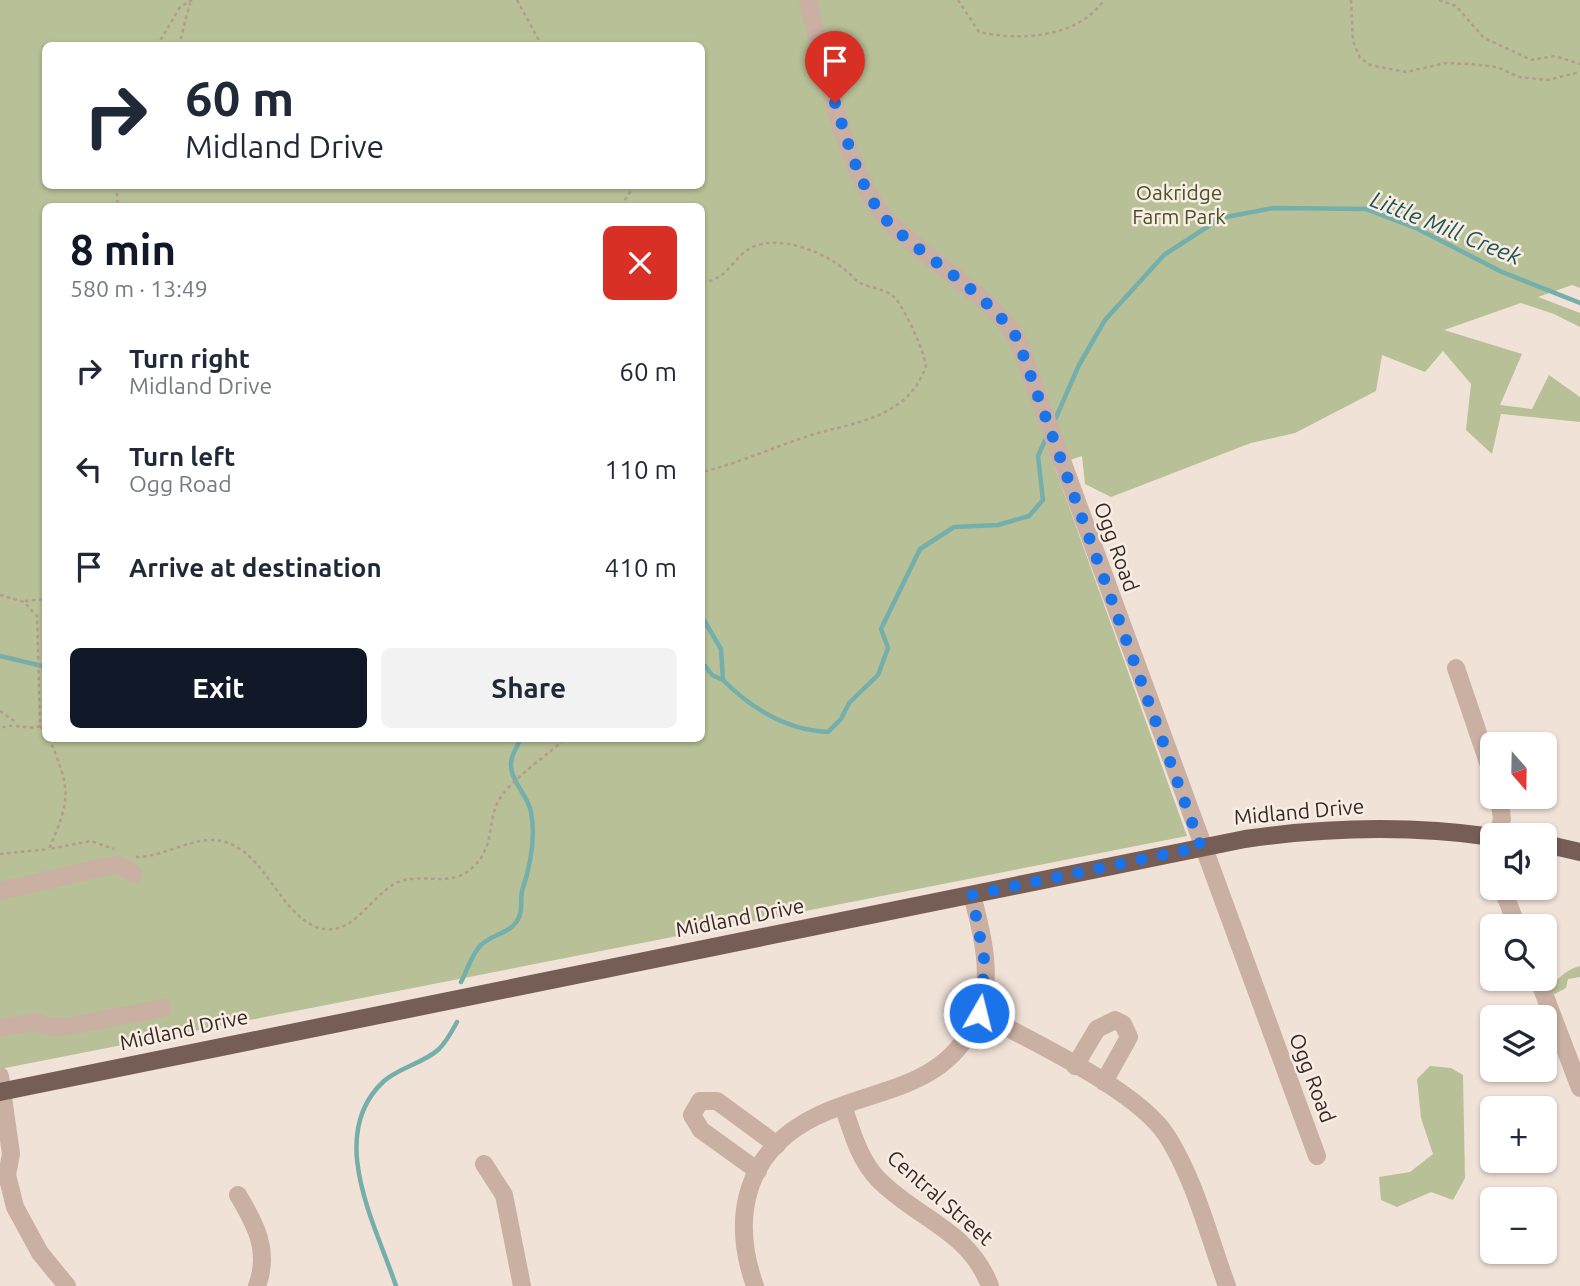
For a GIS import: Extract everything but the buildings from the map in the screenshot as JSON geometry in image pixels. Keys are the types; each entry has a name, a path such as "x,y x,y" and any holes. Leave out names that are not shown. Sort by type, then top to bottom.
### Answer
{"main road":[{"name":"Midland Drive","path":"1,1086 972,895 1201,847 1299,831 1344,827 1420,828 1480,835"},
{"path":"1557,847 1580,852"}],"street":[{"name":"Ogg Road","path":"808,0 835,103 864,183 880,211 894,227 1006,323 1025,358 1201,847 1317,1156"},
{"path":"1456,668 1480,739"},
{"path":"0,891 118,864 131,865"},
{"path":"755,1286 743,1244 745,1198 758,1171 778,1145 797,1127 843,1106 892,1091 939,1066 959,1046 979,1013 985,964 972,895"},
{"path":"1543,991 1580,1088"},
{"path":"0,1028 34,1022 52,1027 71,1026 163,1008"},
{"path":"979,1013 1104,1082 1137,1104 1166,1135 1184,1171 1227,1286"},
{"path":"1075,1066 1097,1029 1115,1020 1123,1024 1129,1037 1126,1047 1104,1082"},
{"path":"1,1086 11,1154 4,1170 8,1210 67,1286"},
{"path":"758,1171 701,1130 692,1115 694,1107 709,1099 717,1101 778,1145"},
{"name":"Central Street","path":"843,1106 863,1160 877,1178 972,1251 990,1286"},
{"path":"484,1164 504,1195 522,1286"},
{"path":"238,1195 260,1236 263,1255 257,1286"}],"path":[{"path":"517,0 540,42"},
{"path":"958,0 979,32 1007,38 1022,38 1079,24 1104,0"},
{"path":"1351,0 1353,41 1360,58 1370,65 1406,72 1446,64 1469,64 1497,67 1519,77 1548,80 1580,72"},
{"path":"1439,0 1456,6 1484,38 1531,60 1555,56 1580,64"},
{"path":"159,42 180,7 191,1"},
{"path":"180,42 191,1"},
{"path":"705,282 718,280 747,250 758,245 782,243 801,247 828,258 859,282 894,298 918,340 926,366 916,386 873,419 806,436 751,459 705,471"},
{"path":"0,595 24,602 42,599"},
{"path":"24,602 37,616 42,729"},
{"path":"0,711 29,728 40,726"},
{"path":"0,728 18,723"},
{"path":"49,849 65,812 67,786 50,742"},
{"path":"131,865 205,841 228,844 257,865 299,916 329,931 351,923 394,884 411,879 446,880 471,868 487,848 495,810 504,794 562,742"},
{"path":"0,854 91,841 122,853"}],"green space":[{"name":"Oakridge Farm Park","path":"0,0 1580,0 1580,288 1572,285 1538,297 1580,313 1580,327 1554,314 1521,303 1444,330 1522,354 1500,405 1532,409 1549,375 1580,397 1580,422 1501,414 1492,454 1466,430 1471,384 1443,351 1425,372 1382,355 1376,391 1295,433 1251,443 1111,497 1085,484 1082,456 1054,465 1187,836 0,1069"},
{"path":"1580,966 1580,977 1568,979 1566,988 1555,994 1549,992 1557,991 1557,980"},
{"path":"1430,1066 1451,1068 1463,1075 1465,1178 1453,1200 1431,1192 1397,1207 1381,1200 1379,1177 1410,1172 1433,1154 1421,1118 1417,1079"}],"waterway":[{"name":"Little Mill Creek","path":"1054,422 1079,365 1105,320 1164,255 1221,218 1273,208 1366,209 1418,229 1502,272 1580,303"},
{"name":"Little Mill Creek","path":"705,622 721,649 723,680 734,690 758,709 784,722 828,732 841,719 849,703 878,675 888,648 881,629 920,549 954,527 998,525 1029,516 1043,500 1038,456 1047,436"},
{"name":"Little Mill Creek","path":"0,656 42,666"},
{"path":"705,666 712,675 723,680"},
{"path":"461,982 478,948 512,927 520,914 521,894 530,862 533,832 529,805 512,772 513,755 519,742"},
{"path":"396,1286 360,1181 358,1127 367,1103 384,1081 439,1049 457,1022"}],"route":[{"path":"835,103 864,183 880,211 894,227 983,299 1017,338 1201,847 972,895 981,931 985,964 979,1013"}]}
